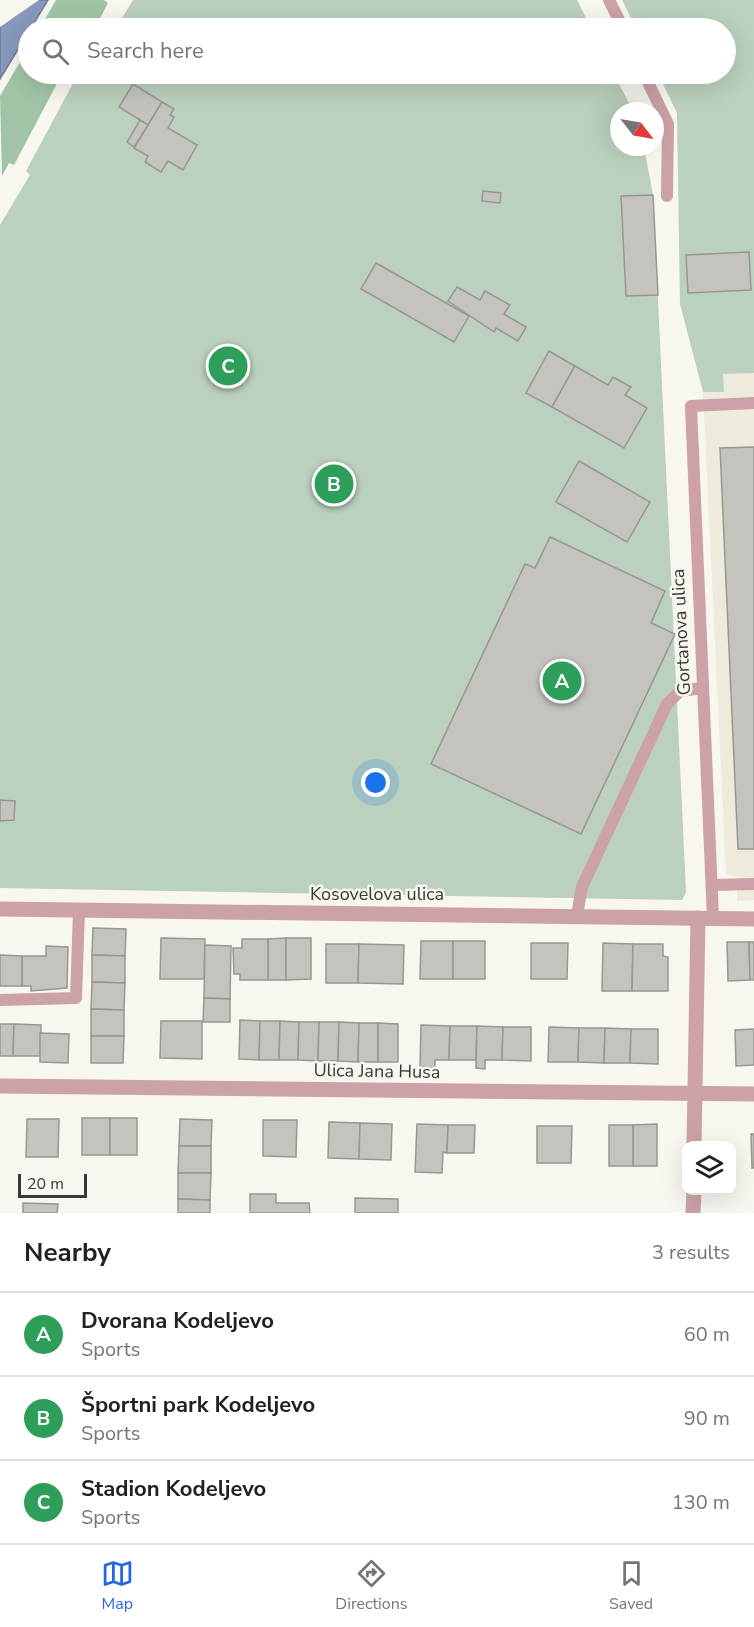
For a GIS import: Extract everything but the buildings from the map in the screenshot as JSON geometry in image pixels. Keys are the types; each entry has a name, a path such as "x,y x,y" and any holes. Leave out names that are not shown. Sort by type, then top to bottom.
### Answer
{"street":[{"name":"Kosovelova ulica","path":"0,909 754,919"},
{"path":"694,1141 698,918"},
{"name":"Ulica Jana Husa","path":"0,1086 754,1094"},
{"path":"693,1195 693,1213"}],"lane":[{"path":"609,0 618,18"},
{"path":"649,84 668,124 667,195"},
{"name":"Gortanova ulica","path":"713,918 691,406 754,403"},
{"path":"577,915 582,886 667,704 680,691 703,688"},
{"path":"712,885 754,884"},
{"path":"0,1000 76,998 79,911"}],"shaded area":[{"path":"754,373 754,900 737,901 737,877 726,874 703,392 724,392 723,374"}],"green space":[{"path":"56,0 104,0 108,3 100,18 46,18"},
{"path":"133,0 577,0 586,18 122,18"},
{"path":"622,0 754,0 754,373 723,374 724,392 703,392 680,304 677,113 663,84 736,84 736,18 631,18"},
{"path":"18,65 18,84 57,84 14,165 9,163 2,176 0,96"},
{"path":"73,84 619,84 628,102 610,102 610,156 646,156 653,195 686,892 682,900 0,888 0,225 30,175 26,171"}],"water":[{"path":"0,0 48,0 37,18 18,18 18,49 0,79"}],"pier":[{"path":"0,0 39,0 0,27"}],"place":[{"name":"Stadion Kodeljevo","path":"228,366"},
{"name":"Športni park Kodeljevo","path":"334,484"},
{"name":"Dvorana Kodeljevo","path":"562,681"}]}
